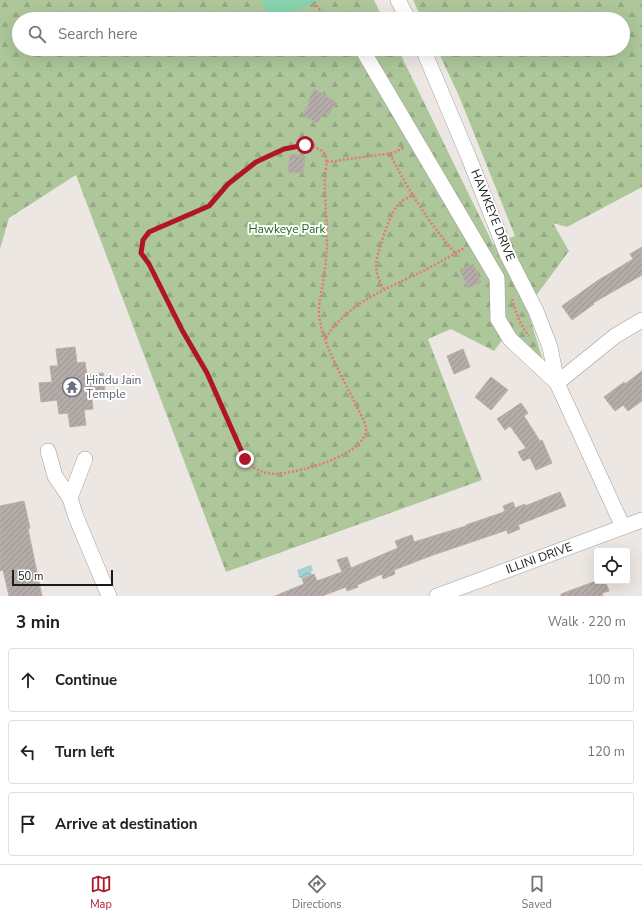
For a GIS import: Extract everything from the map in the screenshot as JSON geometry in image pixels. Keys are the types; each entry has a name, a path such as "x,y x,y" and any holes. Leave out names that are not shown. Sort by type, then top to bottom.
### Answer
{"street":[{"path":"398,0 404,12"},
{"path":"366,56 476,242"},
{"name":"HAWKEYE DRIVE","path":"426,56 507,254 536,311 550,347 557,383 623,527"},
{"name":"HAWKEYE DRIVE","path":"476,242 497,278 498,319 510,340 557,383"},
{"path":"557,383 615,336 642,320"},
{"path":"48,451 55,476 70,498 76,517 109,596"},
{"path":"70,498 84,459"},
{"name":"ILLINI DRIVE","path":"437,596 642,520"}],"path":[{"path":"314,2 321,12"},
{"path":"327,162 390,154 416,141"},
{"path":"305,145 318,148 325,154 327,162 324,192 326,258 319,309 321,326 330,352 366,428 364,436 359,443 347,453 311,468 281,474 268,473 256,469 245,459 207,373 182,330 149,264 141,253 143,240 149,232 209,206 228,184 256,162 284,149 305,145"},
{"path":"390,154 412,195 432,226 455,253"},
{"path":"384,289 379,281 376,267 377,255 397,205 412,195"},
{"path":"326,338 334,326 353,308 384,289 425,270 476,242"},
{"path":"512,296 518,316 524,329 531,338"}],"green space":[{"name":"Hawkeye Park","path":"0,0 374,0 380,12 12,12 12,56 401,56 493,244 515,236 459,96 440,56 630,56 630,12 419,12 413,0 642,0 642,187 567,227 553,223 569,251 527,308 543,361 506,335 494,351 451,329 428,339 482,480 226,572 76,175 9,218 0,249"},
{"path":"261,0 320,0 293,12 267,12"}],"water":[{"path":"311,565 313,570 311,572 312,575 303,579 299,577 297,570"}],"building":[{"path":"314,89 336,102 329,115 324,112 317,123 303,115 310,102 308,101"},
{"path":"290,154 305,156 303,173 288,172"},
{"path":"642,247 642,275 593,303 594,304 572,320 562,306 597,281 633,259 630,254"},
{"path":"473,264 481,282 468,288 460,270"},
{"name":"Hindu Jain Temple","path":"75,347 77,363 85,362 87,375 103,373 105,391 91,392 93,409 84,410 86,425 70,427 68,413 59,414 57,400 41,402 39,383 52,382 50,366 58,366 56,349"},
{"path":"463,349 470,367 454,374 447,356"},
{"path":"642,371 642,401 628,411 623,405 615,411 604,397"},
{"path":"491,377 508,390 491,410 475,397"},
{"path":"521,403 528,413 524,416 540,441 542,440 552,463 536,470 530,458 523,461 518,452 526,448 510,426 505,430 497,419"},
{"path":"560,492 566,506 518,525 520,529 508,534 507,530 433,555 394,570 395,574 383,579 382,574 357,585 358,587 347,591 346,587 322,596 275,596 304,584 302,579 314,574 317,581 342,572 337,560 347,557 351,568 398,548 395,541 412,535 414,542 466,526 501,513 505,511 503,506 513,502 515,508 525,504 525,506"},
{"path":"24,501 30,528 28,529 42,596 9,596 3,570 0,571 0,506"},
{"path":"594,582 594,584 606,584 609,591 602,593 603,596 561,596 561,594"}],"place":[{"name":"Hindu Jain Temple","path":"72,387"}],"route":[{"path":"245,459 207,373 182,330 149,264 141,253 143,240 149,232 209,206 228,184 256,162 284,149 305,145"}]}
